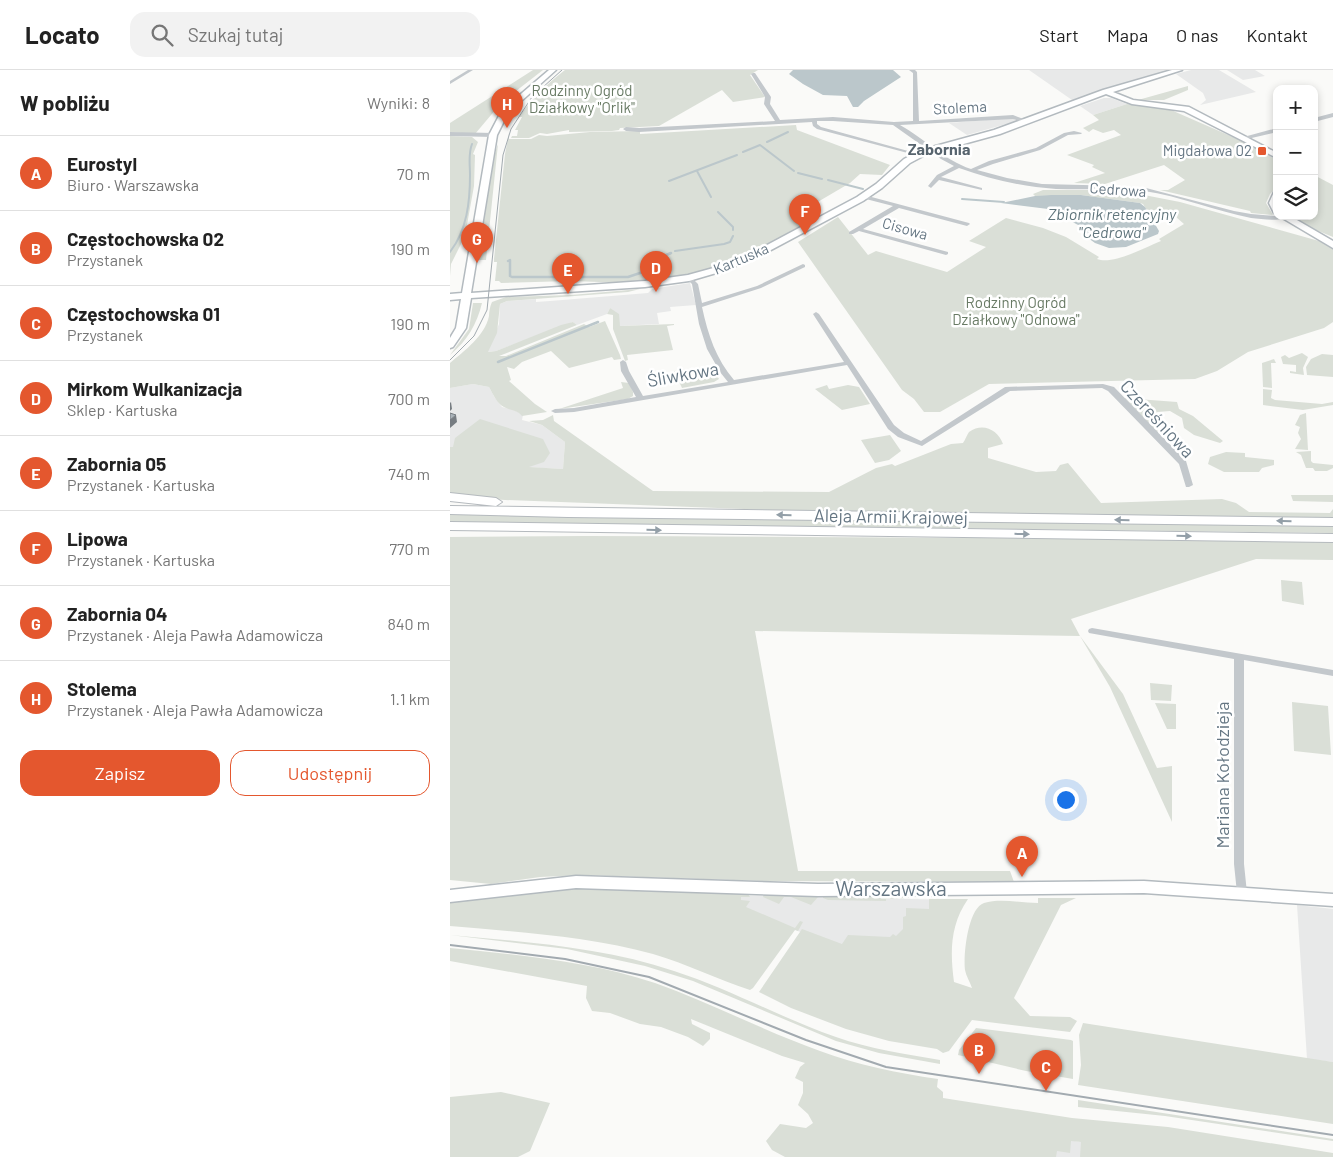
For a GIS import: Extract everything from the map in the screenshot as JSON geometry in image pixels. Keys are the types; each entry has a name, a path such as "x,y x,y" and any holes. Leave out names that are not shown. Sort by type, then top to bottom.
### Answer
{"main road":[{"path":"450,497 475,501 705,510 718,514"},
{"name":"Aleja Armii Krajowej","path":"450,510 1333,522"},
{"name":"Aleja Armii Krajowej","path":"450,526 605,530 1333,538"},
{"path":"450,535 590,534 605,530"}],"street":[{"path":"450,83 472,70"},
{"path":"450,345 461,328 493,136 505,112 553,70"},
{"path":"911,70 915,72 916,122"},
{"name":"Kartuska","path":"450,297 466,294 645,284 689,278 720,270 746,259 864,197 917,155 931,149 997,132 1106,92 1179,70"},
{"path":"753,74 768,97 767,104 778,123"},
{"path":"1106,92 1132,102 1186,109 1273,154"},
{"path":"1318,119 1333,115"},
{"name":"Stolema","path":"626,129 848,119 894,124 1013,117 1026,121"},
{"path":"814,121 815,126 819,128 917,155"},
{"name":"Stolema","path":"894,124 910,133 931,149"},
{"path":"1243,138 1273,131"},
{"path":"973,170 998,160 1030,152 1068,133 1079,133"},
{"path":"450,134 493,136"},
{"name":"Cedrowa","path":"931,149 958,166 1012,181 1043,186 1146,190 1257,217 1273,216"},
{"path":"931,186 938,178 958,166"},
{"path":"938,178 980,189"},
{"path":"864,197 967,224"},
{"path":"851,232 898,206"},
{"name":"Cedrowa","path":"1290,220 1333,245"},
{"name":"Cisowa","path":"858,228 946,253"},
{"path":"699,306 759,286 803,266"},
{"path":"689,278 695,284 711,352 721,371 732,382 849,362"},
{"name":"Kartuska","path":"450,292 466,294"},
{"name":"Czereśniowa","path":"816,314 894,431 922,444 1008,389 1109,387 1183,463 1189,485"},
{"name":"Śliwkowa","path":"623,362 625,371 640,398"},
{"name":"Śliwkowa","path":"555,411 574,410 732,382"},
{"path":"1092,631 1333,673"},
{"name":"Mariana Kołodzieja","path":"1239,656 1239,864 1242,893"},
{"name":"Warszawska","path":"450,896 576,882 818,890 1144,887 1333,900"}],"shaded area":[{"path":"1029,70 1169,70 1072,100"},
{"path":"1191,70 1219,70 1256,92 1200,105 1206,100 1203,93 1176,74"},
{"path":"1227,70 1255,70 1265,76 1243,80"},
{"path":"1104,98 1111,98 1127,104 1093,115 1080,106"},
{"path":"1012,118 1017,121 967,135 949,123"},
{"path":"690,283 696,305 670,307 671,311 657,313 659,324 620,326 610,308 607,314 577,325 573,322 496,351 487,352 499,324 500,304 507,301 536,299 536,302 648,293 652,289"},
{"path":"473,384 489,387 502,407 523,415 522,420 542,425 565,442 563,469 463,464 450,447 450,388"},
{"path":"720,895 959,900 865,960 719,897"},
{"path":"1297,905 1333,909 1333,1062 1307,1059"},
{"path":"1044,1136 1093,1144 1092,1157 1042,1157"}],"green space":[{"path":"533,70 543,70 502,102 475,134 450,132 450,123"},
{"name":"Rodzinny Ogród Działkowy \"Orlik\"","path":"565,70 758,70 750,75 765,97 733,102 722,90 659,126 620,128 619,130 612,131 569,132 569,130 547,134 540,133 529,138 511,138 512,136 517,136 518,130 515,130 522,117 519,117 524,110 540,92"},
{"path":"1188,86 1188,90 1164,100 1138,100"},
{"path":"1127,104 1171,110 1242,141 1273,158 1273,191 1266,203 1273,215 1251,213 1250,211 1160,190 1168,190 1185,180 1164,165 1105,184 1074,183 1105,173 1092,167 1094,165 1067,155 1121,135 1114,130 1103,133 1093,129 1089,132 1083,128 1099,120 1093,115"},
{"path":"796,125 797,130 890,165 882,175 860,174 850,183 804,210 819,215 754,253 688,276 627,283 571,281 501,283 495,281 497,262 494,262 494,259 509,133 509,139 531,139 539,135 590,132 640,131 640,134"},
{"path":"450,136 472,137 478,142 473,154 475,155 474,186 465,236 451,264 450,276"},
{"path":"498,144 486,260 479,260 485,202"},
{"path":"1318,177 1333,185 1333,237 1297,220 1318,220"},
{"name":"Rodzinny Ogród Działkowy \"Odnowa\"","path":"1043,190 1108,190 1144,195 1180,202 1319,241 1333,248 1333,322 1324,328 1248,352 1217,371 1195,379 989,384 940,412 924,412 914,399 902,390 798,242 838,217 868,255 876,251 947,272 986,247 969,241 1006,218 1043,228 1066,237 1099,257 1097,259 1104,260 1129,255 1161,241 1159,239 1184,224 1176,217 1153,220 1143,204 1140,203 1081,195 1035,196 1033,194"},
{"path":"640,289 628,292 507,301 500,304 497,333 488,352 496,351 561,325 573,322 577,325 499,356 506,356 584,324 589,327 605,321 620,355 621,359 614,360 612,357 569,368 551,351 522,362 514,369 507,367 511,380 509,381 547,412 522,416 499,404 489,387 473,384 450,388 450,363 479,336 487,323 492,302 506,297 571,295"},
{"path":"473,303 482,303 477,318 466,338 450,355 469,329"},
{"path":"610,308 619,314 620,326 674,324 667,326 673,350 627,355 628,360 625,361 613,329 613,315 607,314"},
{"path":"1302,353 1308,357 1303,368 1304,375 1290,373 1290,371 1296,372 1296,365 1283,364 1281,357 1285,355 1289,358"},
{"path":"1322,354 1333,355 1333,377 1307,375 1306,367 1311,359"},
{"path":"1274,359 1276,363 1271,363 1272,388 1263,387 1262,363"},
{"path":"711,366 719,379 714,382 682,388 674,371"},
{"path":"621,382 629,383 633,396 628,399 559,409 623,388"},
{"path":"827,385 829,389 848,385 859,387 870,404 842,410 815,389"},
{"path":"1263,389 1272,390 1271,398 1275,400 1322,404 1333,402 1333,405 1303,410 1263,405"},
{"path":"1124,398 1177,402 1179,409 1193,416 1223,441 1220,443 1194,435 1184,428 1182,418 1170,411 1157,412 1158,428 1172,430 1159,434"},
{"path":"1306,413 1308,450 1295,449 1301,439 1298,433 1300,427 1295,425 1300,415"},
{"path":"553,415 554,421 653,491 829,492 876,468 892,464 895,466 951,444 963,443 969,432 974,429 985,428 994,431 1003,444 988,448 988,458 1036,472 1056,471 1060,465 1068,463 1101,503 1222,499 1236,503 1249,512 1330,513 1333,509 1333,518 849,513 505,500 474,498 450,493 450,447 453,447 455,438 480,419 543,439 550,453 544,462 529,467 563,469 565,442 542,425 529,421 543,420"},
{"path":"890,435 901,451 889,460 875,463 861,440"},
{"path":"1311,451 1311,461 1313,463 1333,465 1333,468 1327,471 1315,471 1313,468 1306,468 1301,455 1296,452"},
{"path":"1226,452 1245,453 1245,457 1274,460 1274,465 1262,468 1259,472 1224,472 1208,464 1210,457"},
{"path":"1291,495 1333,495 1333,502 1293,501"},
{"path":"450,513 1333,525 1333,533 450,522"},
{"path":"585,536 1333,542 1333,560 1256,559 1071,619 1080,636 755,631 798,871 1010,871 1014,882 764,881 583,875 540,877 491,884 450,880 450,537"},
{"path":"1281,580 1302,582 1304,605 1282,601"},
{"path":"1080,636 1123,694 1157,768 1172,766 1172,822 1110,687"},
{"path":"1150,683 1172,685 1171,701 1151,700"},
{"path":"1292,702 1328,706 1331,755 1294,751"},
{"path":"1155,703 1176,704 1176,729 1167,729"},
{"path":"575,887 748,894 750,897 741,897 741,900 750,901 746,907 795,928 800,921 803,922 798,931 795,930 750,990 666,958 628,948 578,939 450,926 450,902"},
{"path":"764,894 807,894 807,897 818,897 811,905 791,897 784,897 779,904 763,897"},
{"path":"823,895 905,895 909,898 886,899 886,901 828,900 823,898"},
{"path":"1038,898 1076,898 1061,905 1014,998 1030,1016 1070,1017 1077,1021 1070,1032 972,1020 949,1051 943,1053 937,1049 889,1041 846,1029 791,1008 759,992 802,929 842,944 848,935 890,937 893,934 896,936 903,929 903,917 906,916 906,908 929,909 929,899 968,899 962,909 955,929 952,960 954,982 972,988 965,970 965,954 970,922 974,913 984,903 1011,901 1038,903"},
{"path":"450,935 563,947 619,956 647,963 695,978 836,1037 875,1048 940,1060 940,1064 879,1053 836,1041 693,981 645,966 567,949"},
{"path":"450,948 528,956 630,975 697,999 778,1035 834,1056 878,1068 938,1079 937,1087 943,1092 943,1098 1072,1118 1168,1127 1333,1153 1333,1157 1080,1157 1081,1142 1071,1141 1070,1153 1057,1151 1056,1157 785,1157 772,1150 766,1141 780,1124 806,1128 813,1123 808,1114 798,1105 803,1093 803,1082 795,1078 800,1067 805,1063 782,1056 691,1019 692,1024 710,1033 710,1039 703,1046 688,1037 661,1027 640,1024 610,1013 592,1011 586,998 587,986 450,961"},
{"path":"1083,1023 1333,1062 1333,1124 1078,1085 1081,1065 1079,1035"},
{"path":"976,1028 1073,1041 1073,1079 1026,1071 958,1055 959,1050"},
{"path":"501,1092 550,1103 530,1151 518,1157 450,1157 450,1097"},
{"path":"1078,1100 1333,1139 1333,1141 1165,1116 1078,1107"}],"water":[{"path":"793,70 893,70 901,77 858,107 853,107 847,96 823,95 803,84 789,74"},
{"name":"Zbiornik retencyjny \"Cedrowa\"","path":"1081,195 1140,203 1145,207 1159,231 1158,234 1126,247 1109,248 1095,243 1088,238 1080,226 1048,209 1001,203 1035,196"}],"building":[{"path":"450,413 456,415 450,420"}],"waterway":[{"path":"767,142 788,132"},
{"path":"450,252 464,225 470,185 472,144"},
{"path":"743,152 760,145 794,171"},
{"path":"669,181 737,155"},
{"path":"697,171 711,197"},
{"path":"798,173 822,179"},
{"path":"828,180 863,189"},
{"path":"962,199 1004,202"},
{"path":"718,212 733,227 733,230"},
{"path":"675,251 724,244 730,242 733,236"},
{"path":"666,255 671,253 669,254"},
{"path":"508,261 510,260 510,276 512,277 628,277 646,271"},
{"path":"498,362 598,322"}],"tram line":[{"path":"450,360 474,336 487,310 503,155 511,129 532,97 562,70"},
{"path":"450,945 565,959 649,977 806,1040 886,1067 1333,1135"}],"place":[{"name":"Stolema","path":"507,128"},
{"name":"Migdałowa 02","path":"1262,151"},
{"name":"Lipowa","path":"805,235"},
{"name":"Zabornia 04","path":"477,263"},
{"name":"Mirkom Wulkanizacja","path":"656,292"},
{"name":"Zabornia 05","path":"568,294"},
{"name":"Eurostyl","path":"1022,877"},
{"name":"Częstochowska 02","path":"979,1074"},
{"name":"Częstochowska 01","path":"1046,1091"}],"district":[{"name":"Zabornia","path":"939,149"}]}
